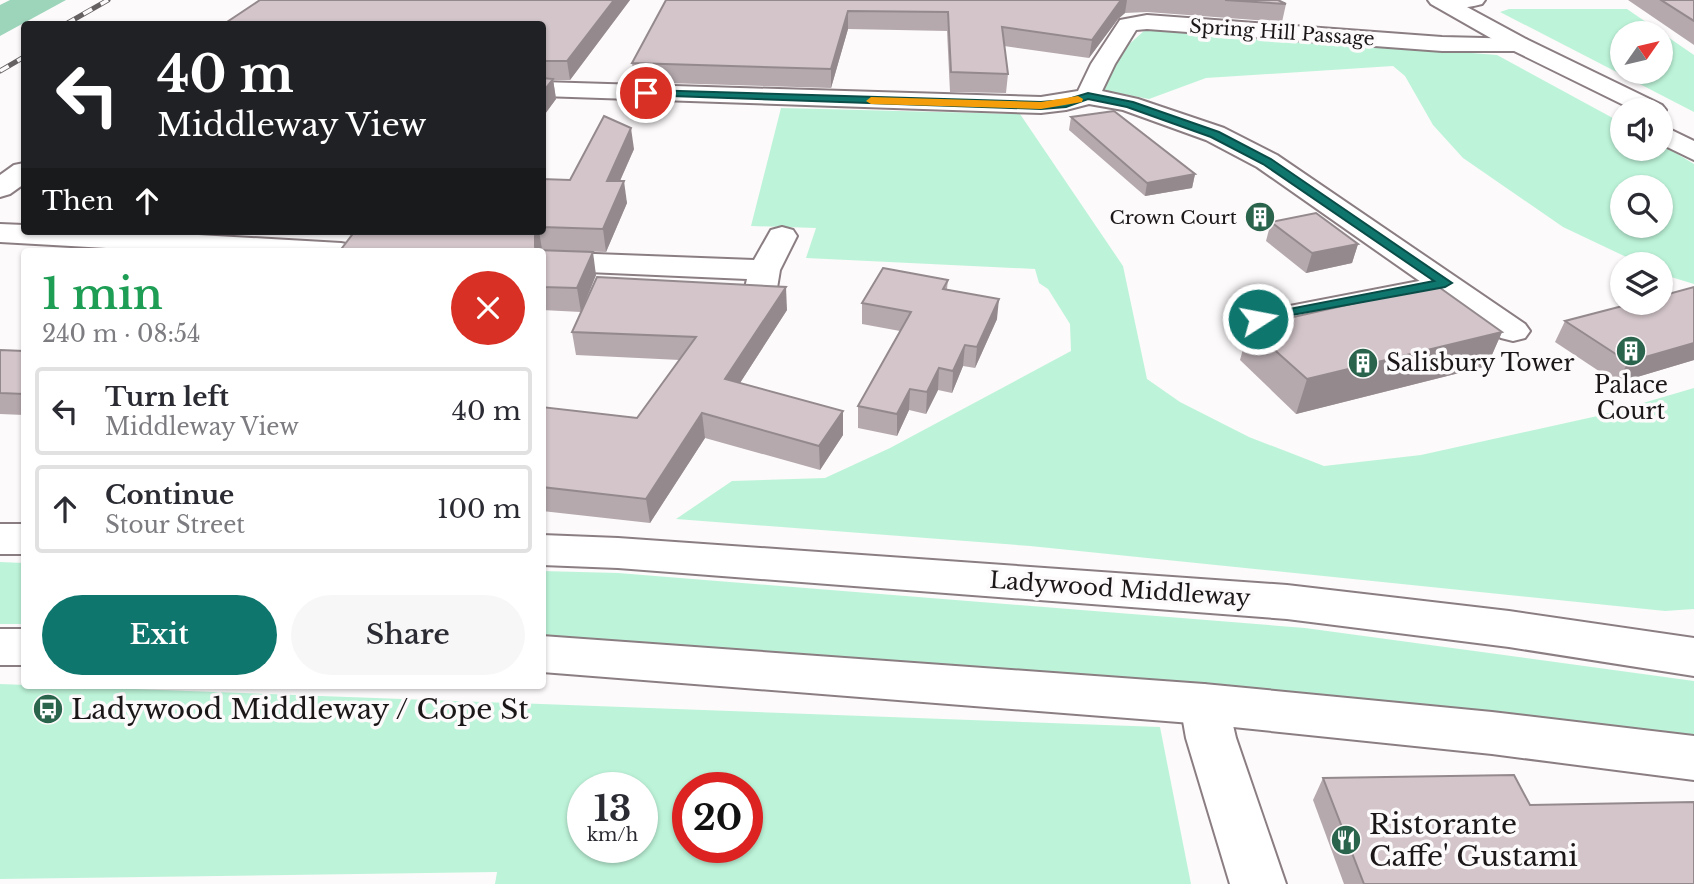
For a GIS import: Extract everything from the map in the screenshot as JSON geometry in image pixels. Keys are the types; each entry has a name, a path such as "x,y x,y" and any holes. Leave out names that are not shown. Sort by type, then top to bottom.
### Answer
{"main road":[{"path":"1440,1 1475,0"},
{"path":"1440,1 1518,44 1628,98"},
{"name":"Spring Hill Passage","path":"1088,96 1103,64 1128,25 1147,22 1456,44 1518,44"},
{"path":"1518,44 1610,103"},
{"path":"546,89 1041,106 1066,103 1088,96 1129,104 1215,134 1267,161 1513,331"},
{"path":"1673,121 1694,132"},
{"path":"1673,140 1694,152"},
{"path":"0,188 21,172"},
{"path":"0,233 21,234"},
{"path":"34,235 256,248"},
{"path":"546,261 763,279 782,236"},
{"path":"0,539 21,539"},
{"name":"Ladywood Middleway","path":"546,550 631,554 1287,602 1509,629 1694,657"},
{"path":"0,647 21,647"},
{"path":"546,654 1204,704 1492,733 1694,758"},
{"path":"1204,704 1212,738 1258,884"}],"lane":[{"path":"1258,319 1445,283"}],"shaded area":[{"path":"10,0 66,0 28,21 21,21 21,25 0,36 0,5"},
{"path":"1509,9 1627,9 1644,21 1610,21 1610,69 1500,12"},
{"path":"1158,28 1497,55 1610,116 1610,161 1673,161 1673,151 1694,164 1694,284 1673,278 1673,252 1616,252 1563,227 1463,158 1433,125 1405,76 1393,66 1206,78 1149,99 1102,90 1116,56 1145,30"},
{"path":"1673,41 1694,55 1694,112 1673,101 1673,98 1667,98 1640,84 1673,84"},
{"path":"781,108 1020,114 1123,266 1147,379 1180,402 1249,437 1324,466 1421,455 1602,415 1694,388 1694,609 1665,611 1030,546 676,519 732,481 825,478 890,448 1071,351 1070,324 1048,289 1039,283 1035,269 806,258 816,228 751,226"},
{"path":"0,562 21,563 21,624 0,624"},
{"path":"546,571 618,573 1305,628 1694,681 1694,742 1407,708 1119,679 546,637"},
{"path":"0,684 21,685 21,689 135,689 1160,727 1191,884 495,884 497,872 0,879"}],"building":[{"path":"260,0 614,0 567,61 546,61 546,21 228,21"},
{"path":"666,0 1121,0 1092,40 1002,27 1008,74 951,72 948,12 848,11 831,69 632,63"},
{"path":"1225,0 1278,0 1286,4"},
{"path":"1661,0 1694,0 1694,21"},
{"path":"546,78 553,79 546,88"},
{"path":"1114,111 1195,174 1147,183 1071,117"},
{"path":"604,116 631,128 607,181 624,181 603,229 546,227 546,179 570,180"},
{"path":"1316,213 1358,244 1312,253 1271,222"},
{"path":"352,235 535,235 536,248 342,248"},
{"path":"546,250 593,252 577,288 546,287"},
{"path":"883,268 948,280 943,289 999,299 977,347 965,345 953,371 939,368 927,392 910,389 897,414 858,406 911,312 862,303"},
{"path":"597,277 786,287 725,379 843,411 819,446 702,413 646,499 546,487 546,407 637,418 696,337 572,332"},
{"path":"1436,285 1502,332 1307,379 1249,327"},
{"path":"1694,287 1694,343 1628,362 1565,321 1610,309 1610,315 1673,315 1673,293"},
{"path":"0,350 21,351 21,394 0,393"},
{"path":"1514,775 1530,805 1694,802 1694,884 1364,884 1323,778"}],"railway":[{"path":"71,21 108,0"},
{"path":"0,71 21,59"}],"slow traffic":[{"path":"871,101 1041,106 1078,99"}],"place":[{"name":"Crown Court","path":"1260,217"},
{"name":"Palace Court","path":"1631,351"},
{"name":"Salisbury Tower","path":"1363,363"},
{"name":"Ladywood Middleway / Cope St","path":"48,709"},
{"name":"Ristorante Caffe' Gustami","path":"1346,840"}],"route":[{"path":"646,93 1041,106 1066,103 1088,96 1129,104 1215,134 1267,161 1445,283 1258,319"}]}
